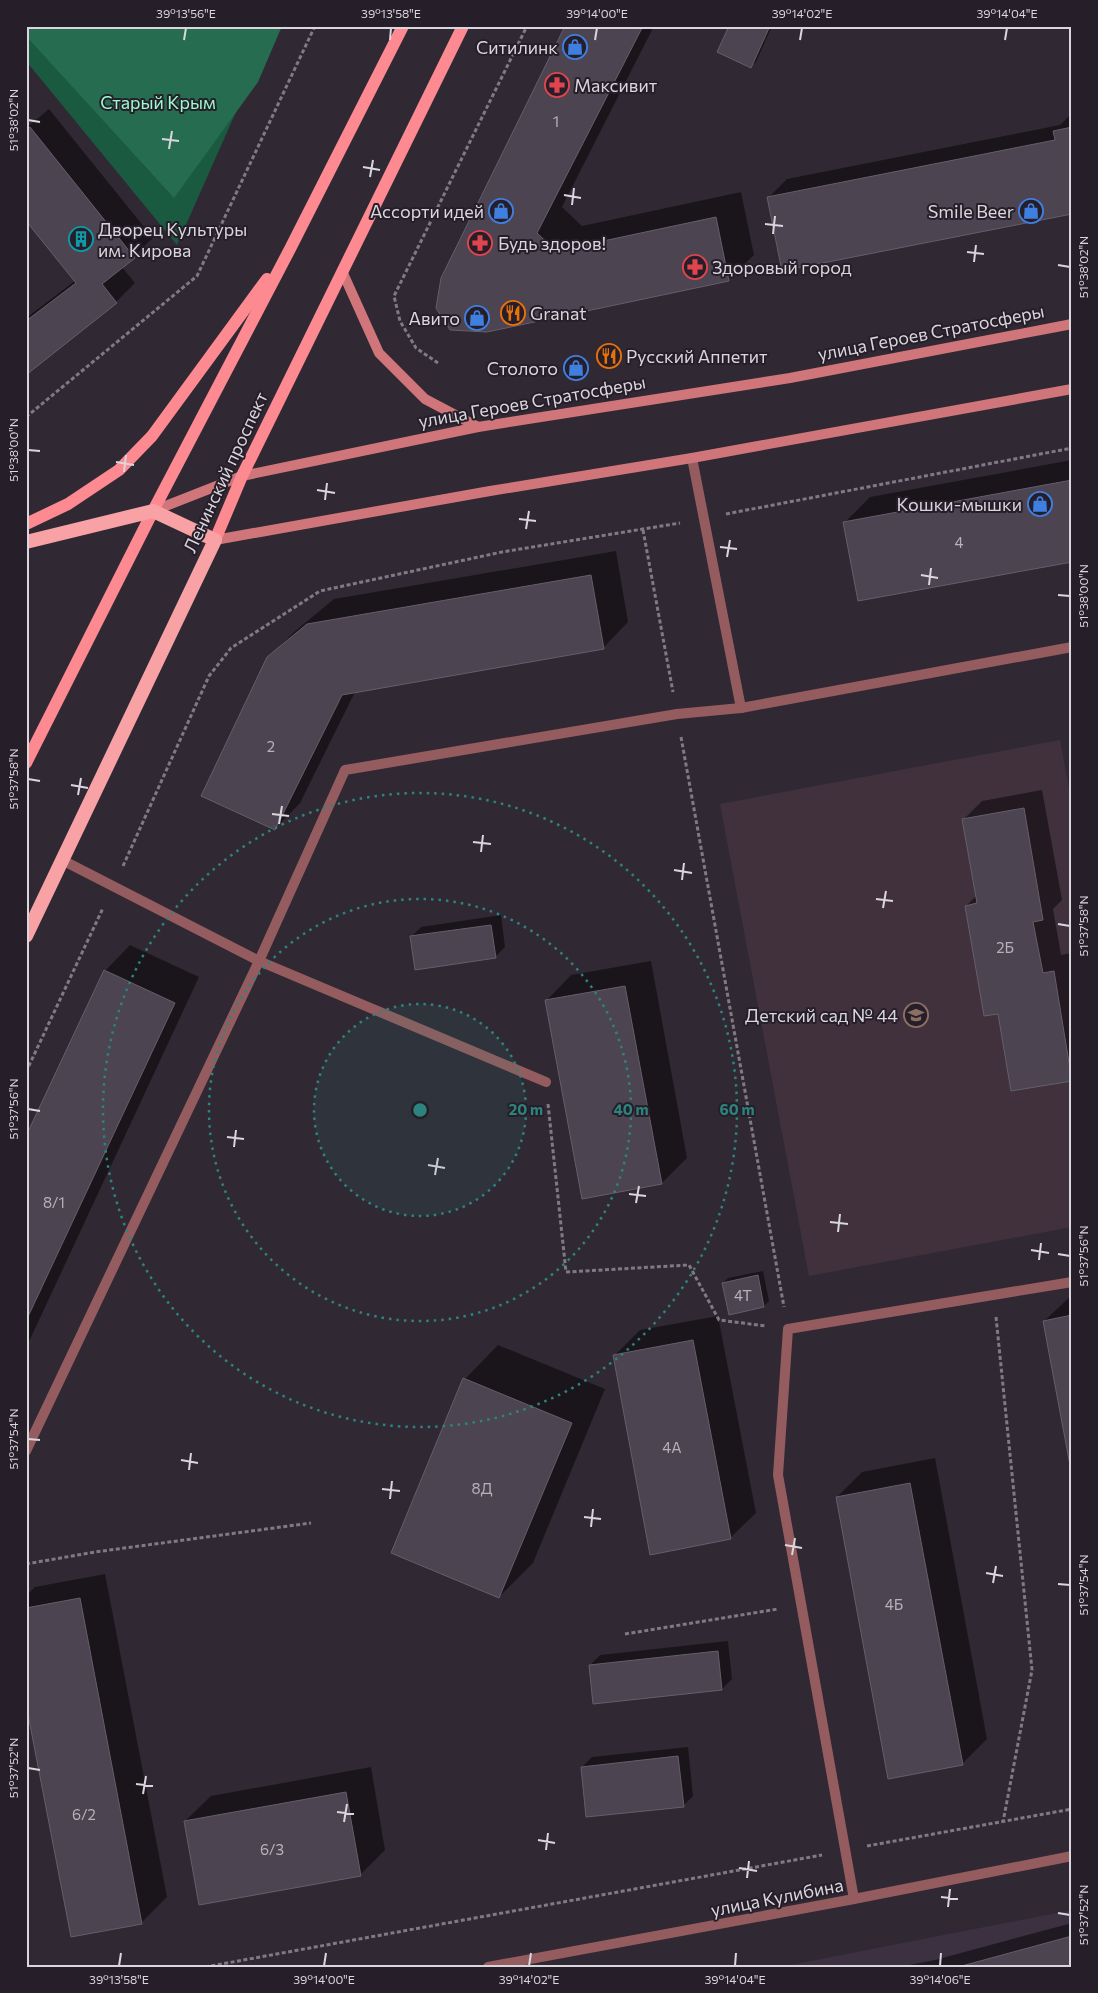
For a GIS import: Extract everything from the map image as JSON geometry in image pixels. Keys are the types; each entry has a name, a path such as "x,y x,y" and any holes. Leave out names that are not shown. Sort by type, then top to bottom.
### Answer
{"highway":[{"path":"153,511 214,540"},
{"name":"улица Героев Стратосферы","path":"26,542 153,511"},
{"name":"Ленинский проспект","path":"26,936 214,540"}],"main road":[{"path":"26,763 153,511 291,247 403,26"},
{"name":"Ленинский проспект","path":"214,540 242,476 463,26"},
{"path":"26,524 68,504 119,470 145,443 291,247"},
{"path":"342,271 379,353 425,399 478,427"},
{"name":"улица Героев Стратосферы","path":"153,511 242,476 478,427 790,378 1072,324"},
{"path":"214,540 490,491 692,458 1072,388"}],"street":[{"path":"692,458 741,708"},
{"path":"26,1451 259,961 345,770 677,714 741,708 1072,647"},
{"path":"62,860 259,961 546,1082"},
{"path":"854,1899 778,1474 788,1330 1072,1282"},
{"name":"улица Кулибина","path":"488,1967 854,1899 1072,1856"}],"path":[{"path":"26,417 197,276 315,26"},
{"path":"438,364 416,348 400,321 394,296 527,26"},
{"path":"26,1072 209,676 231,648 320,591 502,552 643,530 1072,448"},
{"path":"546,1082 566,1272 690,1265 719,1320 788,1330 643,530"},
{"path":"994,1296 1032,1670 1003,1822"},
{"path":"26,1564 95,1552 311,1523"},
{"path":"625,1634 748,1615 801,1604"},
{"path":"205,1967 1072,1809"}],"shaded area":[{"name":"Детский сад № 44","path":"1060,740 1072,804 1072,1227 809,1276 720,804"},
{"path":"1072,1910 1072,1967 780,1967"}],"green space":[{"name":"Старый Крым","path":"26,26 274,26 177,245 26,61"},
{"name":"Старый Крым","path":"26,26 282,26 258,82 174,198 26,36"}],"building":[{"path":"565,26 643,26 537,233 556,251 716,217 729,281 487,332 450,330 436,308 441,278"},
{"path":"729,26 770,26 751,68 717,52"},
{"name":"Дворец Культуры им. Кирова","path":"30,127 135,258 102,284 117,303 26,375 26,321 76,283 26,221 26,130"},
{"path":"1072,127 1072,214 782,271 767,197 1055,140 1053,131"},
{"path":"1072,480 1072,562 858,601 843,522"},
{"path":"591,575 604,649 342,695 275,830 201,796 267,657 307,624"},
{"path":"1024,808 1043,920 1033,922 1043,973 1054,971 1072,1081 1011,1091 998,1014 984,1016 965,906 977,903 962,819"},
{"path":"491,925 496,958 415,970 410,936"},
{"path":"104,970 175,1003 26,1321 26,1136"},
{"path":"625,986 662,1184 582,1199 545,1000"},
{"path":"758,1275 764,1307 729,1315 722,1283"},
{"path":"1072,1315 1072,1476 1043,1321"},
{"path":"693,1340 731,1539 650,1555 613,1355"},
{"path":"463,1378 572,1423 499,1598 391,1553"},
{"path":"910,1483 963,1765 888,1779 836,1497"},
{"path":"80,1598 142,1924 71,1937 26,1704 26,1608"},
{"path":"718,1651 722,1690 593,1704 589,1665"},
{"path":"678,1756 684,1807 586,1817 581,1767"},
{"path":"346,1792 361,1876 199,1905 184,1821"},
{"path":"1072,1936 1072,1967 958,1967"}],"place":[{"name":"Ситилинк","path":"575,47"},
{"name":"Максивит","path":"557,85"},
{"name":"Ассорти идей","path":"501,211"},
{"name":"Smile Beer","path":"1031,211"},
{"name":"Дворец Культуры им. Кирова","path":"81,239"},
{"name":"Будь здоров!","path":"480,243"},
{"name":"Здоровый город","path":"695,267"},
{"name":"Granat","path":"513,313"},
{"name":"Авито","path":"477,318"},
{"name":"Русский Аппетит","path":"609,356"},
{"name":"Столото","path":"576,368"},
{"name":"Кошки-мышки","path":"1040,504"},
{"name":"Детский сад № 44","path":"916,1015"}]}
